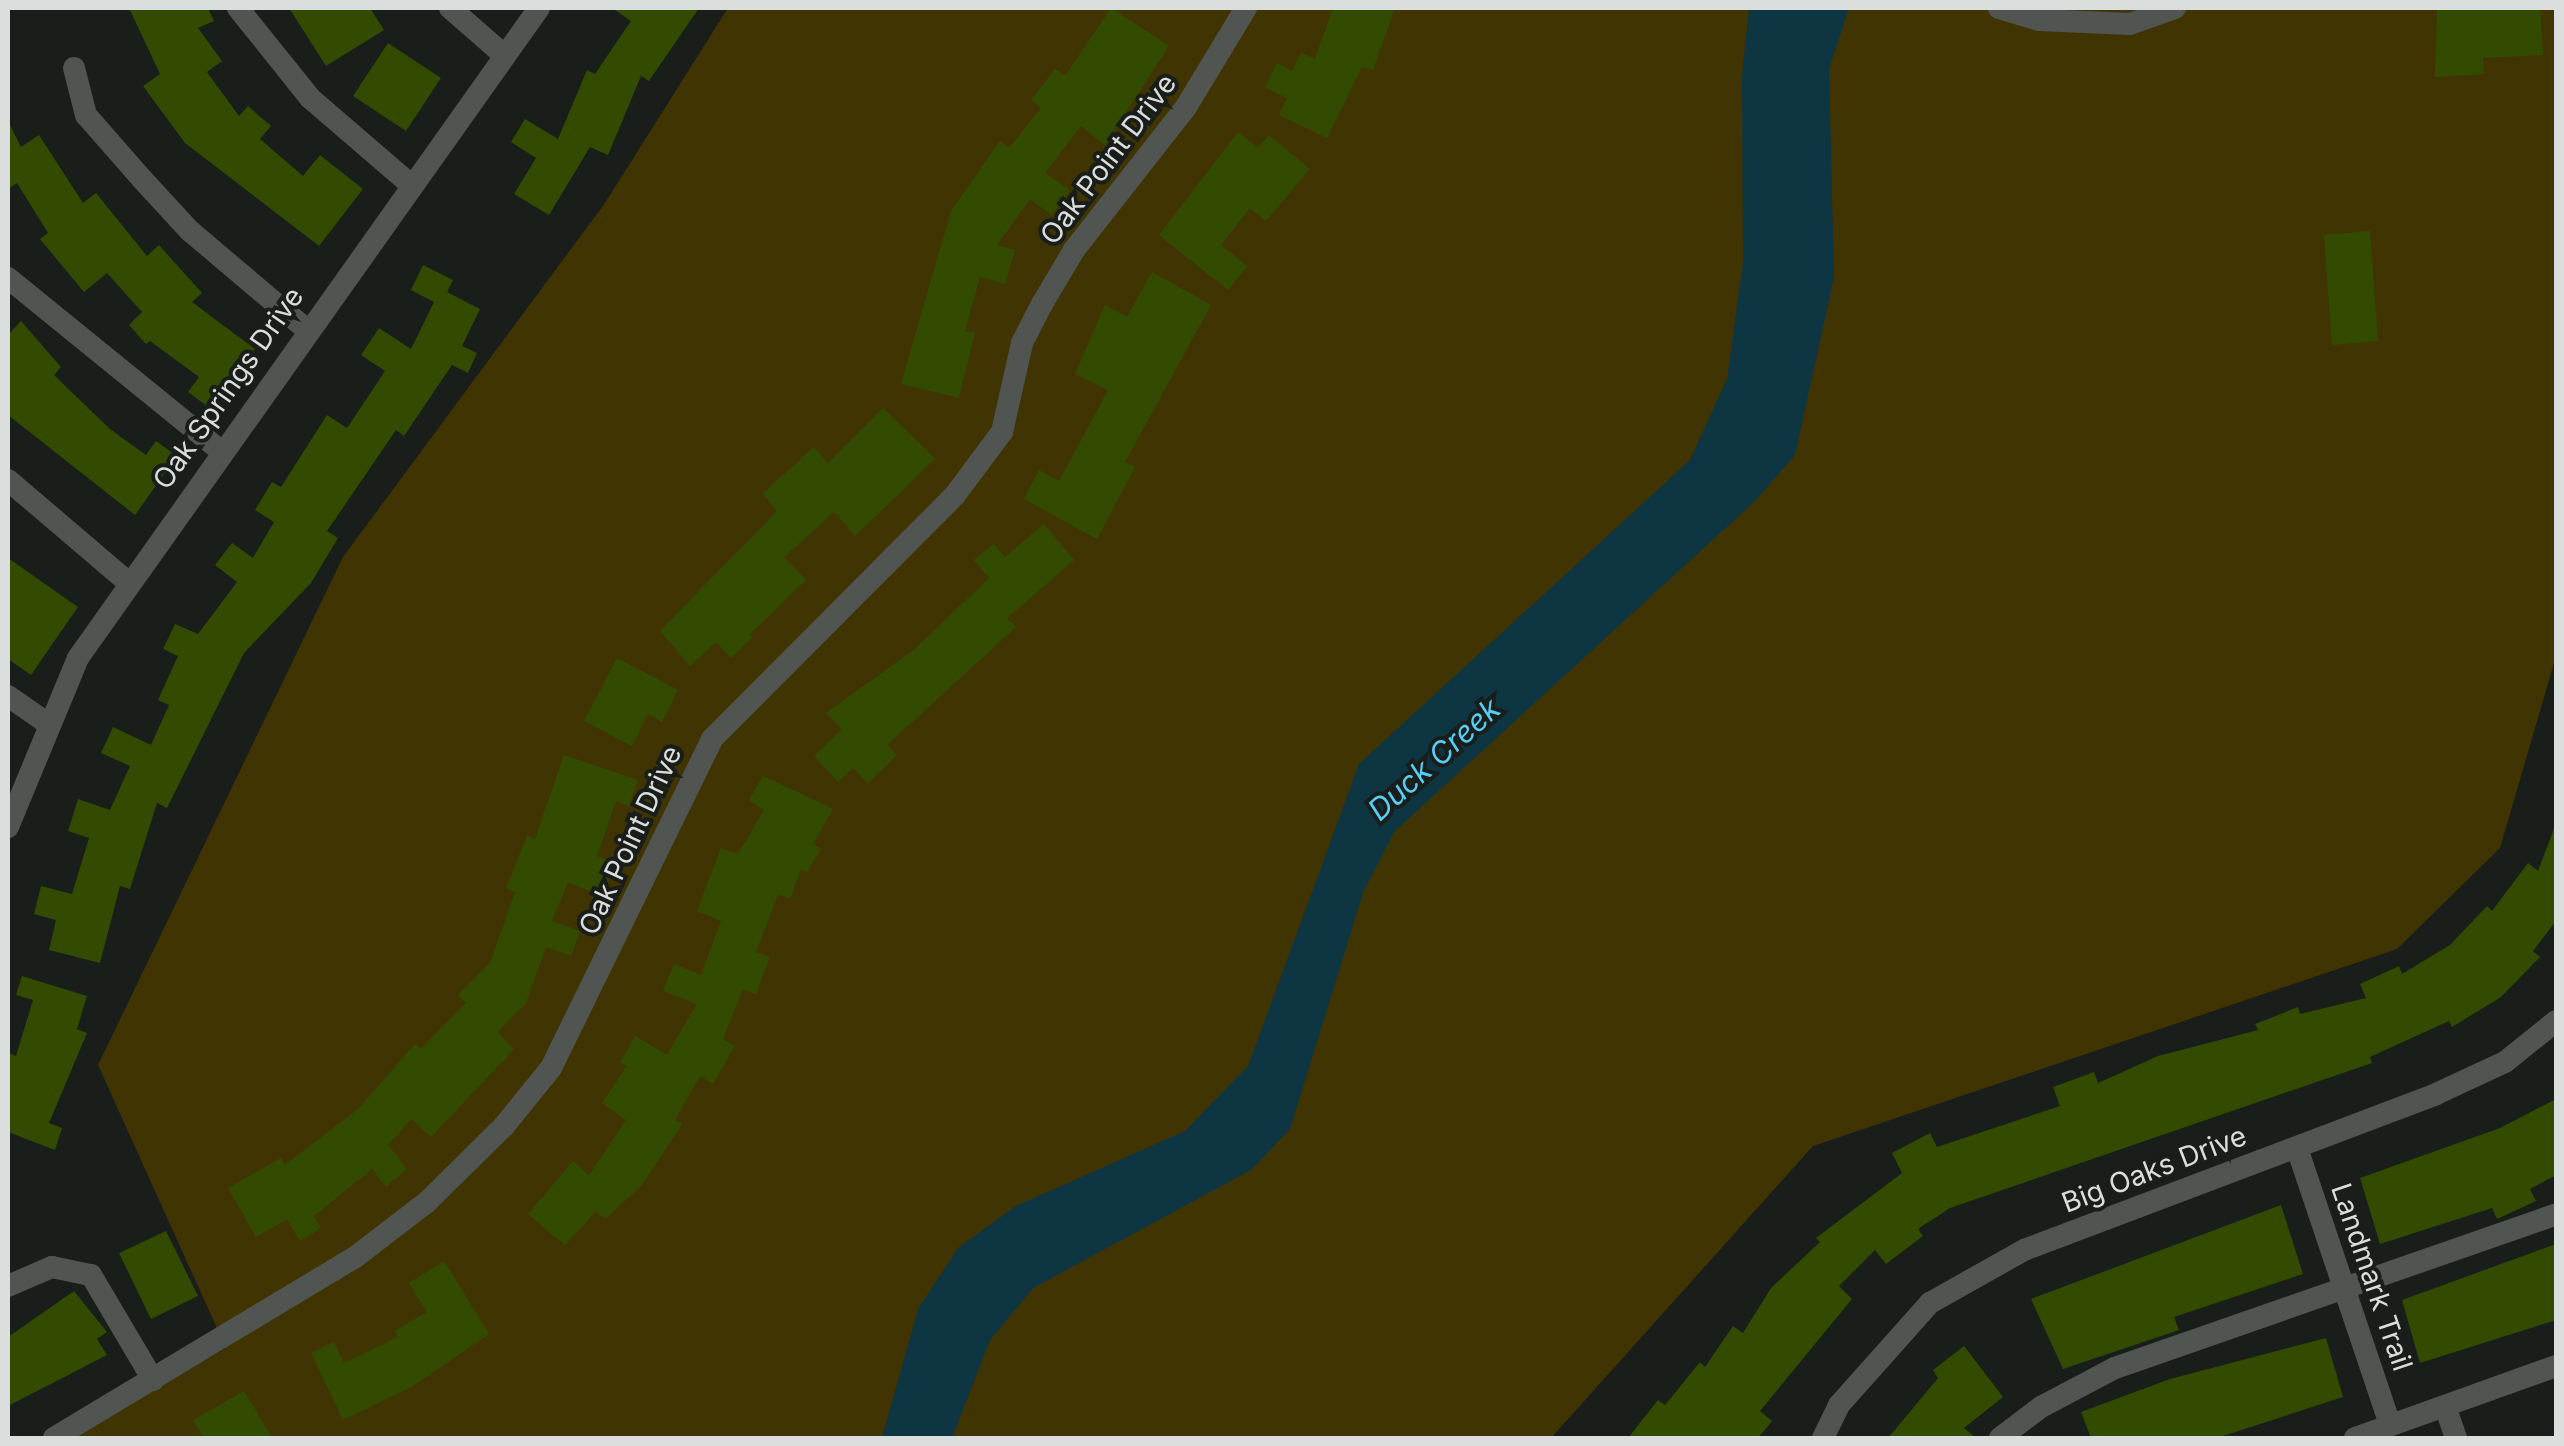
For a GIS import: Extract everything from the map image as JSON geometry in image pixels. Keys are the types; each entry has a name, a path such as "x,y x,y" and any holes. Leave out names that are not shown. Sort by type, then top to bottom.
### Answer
{"street":[{"path":"238,8 310,98 411,185"},
{"path":"450,8 506,56"},
{"name":"Oak Springs Drive","path":"8,827 47,723 78,658 306,329 539,8"},
{"name":"Oak Point Drive","path":"54,1438 354,1258 426,1202 504,1126 551,1068 712,739 956,495 1002,432 1022,343 1074,250 1186,107 1246,8"},
{"path":"1999,8 2039,20 2130,24 2175,8"},
{"path":"74,68 86,115 142,179 190,231 306,329"},
{"path":"8,278 221,451"},
{"path":"8,480 128,582"},
{"path":"8,696 47,723"},
{"name":"Big Oaks Drive","path":"1823,1438 1839,1405 1930,1302 2024,1250 2297,1148 2506,1062 2556,1022"},
{"name":"Landmark Trail","path":"2297,1148 2390,1425"},
{"path":"2000,1438 2040,1407 2115,1368 2346,1292 2556,1214"},
{"path":"8,1286 52,1267 91,1275 153,1380"},
{"path":"2355,1438 2556,1366"},
{"path":"2444,1406 2456,1438"}],"shaded area":[{"path":"728,8 2556,8 2556,656 2500,848 2397,949 1813,1146 1551,1438 69,1438 226,1348 98,1065 343,557 605,203"}],"water":[{"name":"Duck Creek","path":"1749,8 1849,8 1829,69 1834,277 1795,455 1754,502 1395,831 1364,890 1290,1129 1251,1170 1033,1288 990,1340 952,1438 882,1438 918,1309 958,1248 1016,1206 1185,1131 1248,1066 1359,764 1690,460 1727,379 1743,262 1742,76"}],"building":[{"path":"129,8 208,8 214,21 198,28 222,61 207,72 239,116 248,106 271,126 260,139 303,176 320,155 363,189 319,246 185,143 143,86 160,74"},
{"path":"289,8 370,8 384,30 326,66"},
{"path":"612,8 699,8 649,81 641,76 608,155 590,147 549,215 514,194 536,158 511,142 525,119 558,139 587,70 595,74 631,21"},
{"path":"1111,8 1169,46 1105,145 1081,126 1045,173 1070,190 1052,215 1030,199 997,245 1015,250 1005,284 980,277 965,331 975,333 959,398 901,384 951,211 1000,141 1009,148 1041,108 1031,100 1055,69 1065,76"},
{"path":"1333,8 1395,8 1373,70 1362,67 1327,138 1279,115 1287,98 1265,87 1277,63 1292,71 1301,53 1315,59"},
{"path":"2437,8 2540,8 2543,55 2483,58 2484,74 2435,77"},
{"path":"388,43 441,78 406,131 353,96"},
{"path":"8,121 21,147 39,135 83,203 96,193 147,256 159,245 202,293 192,302 255,349 211,409 188,392 199,377 150,341 146,344 129,325 142,312 107,273 84,292 40,239 48,233 17,183 8,189"},
{"path":"1238,132 1258,148 1269,135 1310,169 1266,221 1250,208 1221,245 1247,266 1228,290 1159,235"},
{"path":"2370,231 2378,341 2332,345 2324,235"},
{"path":"423,265 453,280 447,292 480,309 462,346 477,353 468,373 452,365 404,436 396,430 327,531 338,538 311,583 244,653 167,808 157,803 130,889 120,886 100,963 49,950 56,920 34,914 41,886 72,894 89,838 68,831 78,799 110,810 130,766 101,753 113,727 151,745 169,705 158,700 178,656 163,649 175,624 198,634 237,582 215,565 232,543 253,558 274,522 255,510 272,482 281,487 327,415 347,428 385,371 361,355 379,328 411,349 434,302 411,290"},
{"path":"1152,272 1211,305 1125,462 1135,467 1097,539 1024,499 1039,470 1059,481 1108,390 1075,374 1105,305 1127,317"},
{"path":"21,321 61,367 54,375 110,429 146,455 156,441 177,456 135,515 8,415 8,335"},
{"path":"883,408 935,459 855,536 834,512 784,557 806,580 749,635 752,638 731,658 716,642 690,666 660,631 777,511 762,494 814,447 828,463"},
{"path":"1044,524 1074,560 1007,618 1016,627 887,745 897,755 868,783 853,768 838,782 814,756 842,729 826,713 915,649 989,578 974,560 994,544 1005,557"},
{"path":"8,558 78,607 31,675 8,659"},
{"path":"617,658 678,690 662,722 648,714 632,746 584,721"},
{"path":"564,755 638,780 629,806 616,801 597,856 609,861 596,894 568,882 552,921 580,931 571,956 546,947 526,1003 498,1032 514,1049 431,1137 411,1119 388,1145 407,1169 386,1187 372,1169 314,1216 321,1228 300,1241 287,1219 256,1237 228,1188 281,1158 285,1165 358,1109 415,1044 421,1049 466,1003 458,995 490,963 515,892 506,888 527,836 535,839"},
{"path":"763,776 833,809 813,844 821,849 807,872 801,869 790,899 778,894 756,952 770,957 756,994 743,989 723,1039 735,1046 713,1084 700,1076 675,1120 682,1124 641,1186 605,1219 596,1211 565,1245 528,1214 573,1161 589,1175 626,1120 602,1103 627,1066 620,1062 635,1036 667,1055 697,1004 663,991 674,964 701,975 721,921 697,911 721,848 738,854 764,810 749,800"},
{"path":"2555,826 2556,921 2533,951 2540,957 2501,997 2452,1027 2449,1021 2370,1057 2372,1063 1950,1208 1918,1229 1923,1236 1886,1264 1875,1250 1839,1286 1852,1299 1760,1411 1772,1421 1758,1438 1628,1438 1658,1400 1665,1405 1700,1362 1705,1367 1733,1326 1743,1333 1771,1288 1820,1242 1816,1238 1902,1173 1892,1153 1930,1133 1937,1147 2060,1106 2053,1087 2094,1072 2098,1083 2158,1056 2258,1030 2255,1024 2298,1007 2300,1014 2366,998 2360,984 2399,966 2402,974 2450,945 2487,906 2492,911 2528,863 2538,871"},
{"path":"22,976 87,996 77,1029 87,1033 49,1123 62,1128 55,1150 8,1132 8,1053 16,1056 33,1000 16,995"},
{"path":"2556,1099 2556,1175 2530,1189 2536,1201 2497,1219 2492,1208 2380,1244 2360,1178 2500,1128"},
{"path":"2281,1205 2303,1274 2174,1317 2179,1330 2063,1369 2031,1299"},
{"path":"166,1231 198,1296 151,1319 119,1253"},
{"path":"2556,1244 2556,1320 2420,1363 2402,1300"},
{"path":"444,1261 489,1334 411,1387 343,1420 311,1353 334,1342 344,1363 398,1337 395,1331 427,1312 409,1283"},
{"path":"74,1291 107,1332 97,1339 107,1355 8,1406 8,1337"},
{"path":"2326,1338 2343,1397 2217,1438 2091,1438 2081,1412 2170,1379"},
{"path":"1964,1346 2003,1397 1964,1428 1976,1438 1888,1438 1938,1378 1933,1370"},
{"path":"244,1391 272,1438 204,1438 193,1420"}]}
